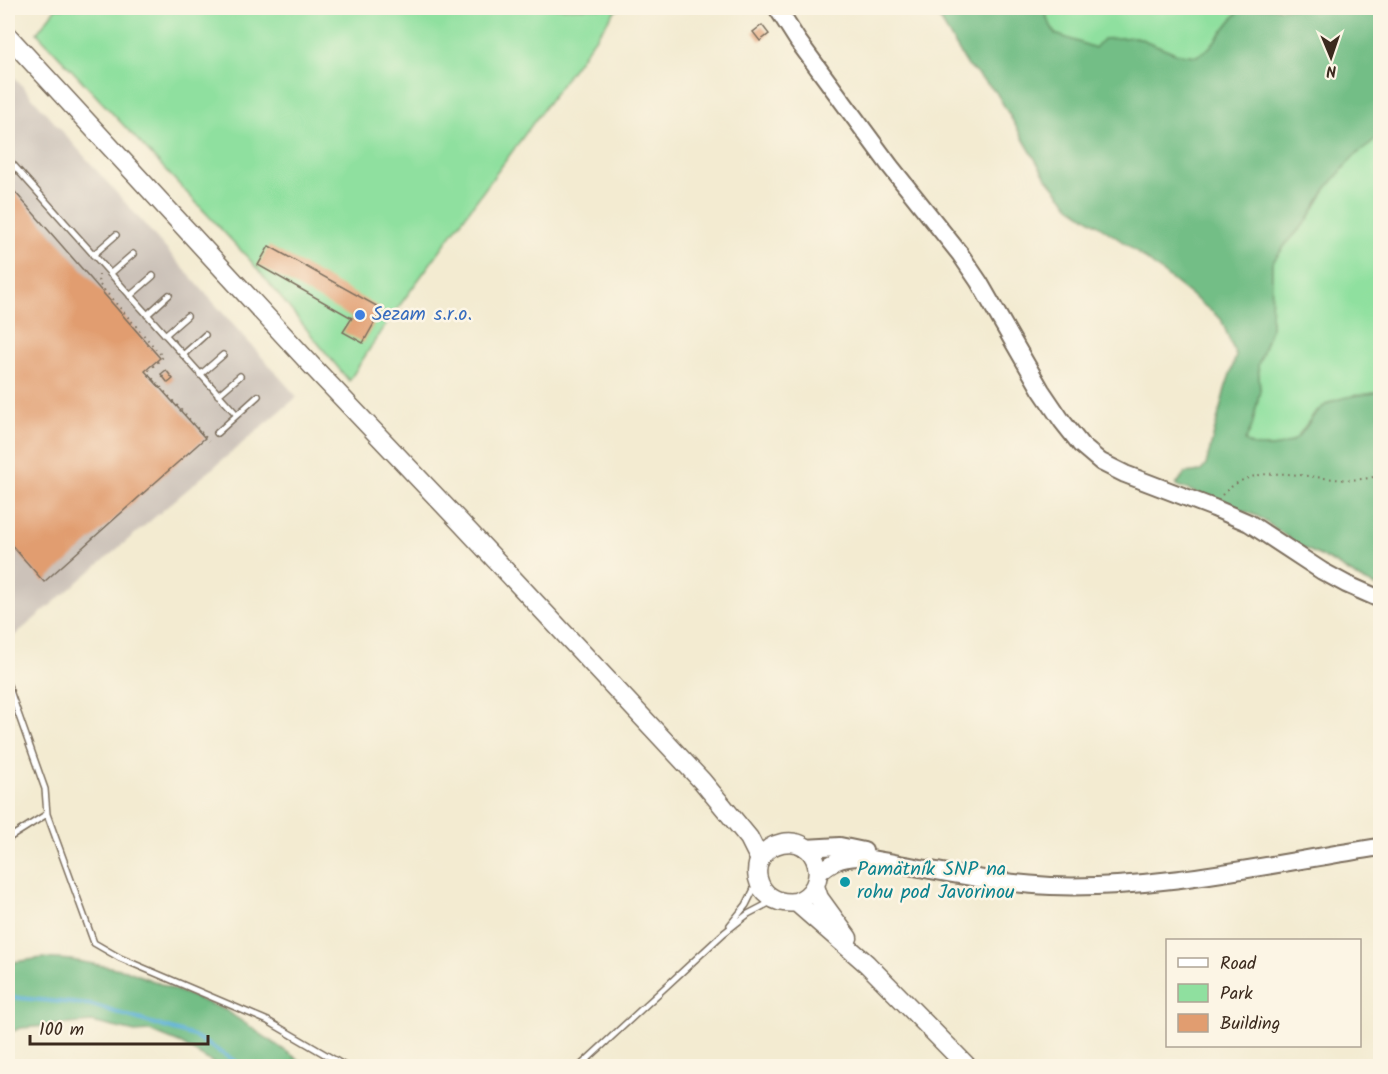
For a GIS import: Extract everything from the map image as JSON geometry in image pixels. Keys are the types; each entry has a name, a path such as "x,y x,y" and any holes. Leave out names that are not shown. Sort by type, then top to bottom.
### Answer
{"main road":[{"path":"11,46 702,781 754,829 780,844"},
{"path":"702,781 748,838 760,860 758,880 764,892 774,900 796,902 807,896 817,880"},
{"path":"760,860 772,847 780,844 793,843 805,848 817,864 819,898 867,964"},
{"path":"796,902 867,964 967,1066"}],"street":[{"path":"777,8 798,41 890,166 960,254 979,282 1041,390 1071,434 1093,456 1141,482 1249,523 1346,584 1380,598"},
{"path":"805,848 850,847 914,866"},
{"path":"817,880 831,862 842,858 858,857 1008,882 1086,886 1177,878 1380,847"}],"lane":[{"path":"8,159 237,416"},
{"path":"93,255 116,235"},
{"path":"110,274 133,254"},
{"path":"130,296 153,276"},
{"path":"147,315 169,296"},
{"path":"165,335 187,316"},
{"path":"183,355 205,335"},
{"path":"200,375 223,355"},
{"path":"218,395 240,376"},
{"path":"217,433 258,396"},
{"path":"8,686 45,789 46,814 94,943 120,958 268,1021 345,1066"},
{"path":"9,838 46,814"},
{"path":"724,933 746,905 758,880"},
{"path":"580,1066 724,933 748,914 774,900"}],"path":[{"path":"99,270 98,283 163,357 147,372 209,441"},
{"path":"1214,508 1229,487 1254,476 1285,473 1358,479 1380,475"}],"shaded area":[{"path":"8,70 297,397 8,641"}],"green space":[{"path":"56,8 621,8 615,11 381,331 349,381 250,260 37,33"},
{"path":"933,8 1045,8 1055,34 1095,48 1103,39 1136,37 1178,54 1197,56 1210,47 1241,8 1372,8 1380,14 1380,132 1372,143 1353,157 1326,189 1307,221 1272,263 1271,329 1258,365 1260,390 1252,426 1245,441 1260,447 1284,445 1300,435 1321,408 1331,402 1380,392 1380,588 1302,547 1257,516 1176,485 1185,473 1201,471 1206,465 1225,389 1236,356 1221,319 1129,246 1070,206 1045,176 996,92 968,66"},
{"path":"1045,8 1241,8 1210,47 1197,56 1178,54 1136,37 1095,48 1055,34"},
{"path":"1380,132 1380,392 1316,411 1294,442 1283,446 1254,448 1245,441 1252,426 1260,390 1258,365 1271,329 1272,263 1307,221 1326,189 1353,156 1372,143"},
{"path":"42,958 71,960 126,970 225,1010 302,1062 321,1066 218,1066 182,1044 150,1031 135,1032 92,1022 21,1028 8,1033 8,963"}],"building":[{"path":"762,25 769,34 760,41 753,32"},
{"path":"8,184 160,358 145,371 205,438 44,582 8,541"},
{"path":"269,246 382,309 363,343 343,332 352,318 258,265"},
{"path":"166,370 173,379 168,383 161,374"}],"waterway":[{"path":"8,997 92,1005 194,1036 243,1066"}],"place":[{"name":"Sezam s.r.o.","path":"360,315"},
{"name":"Pamätník SNP na rohu pod Javorinou","path":"845,882"}]}
